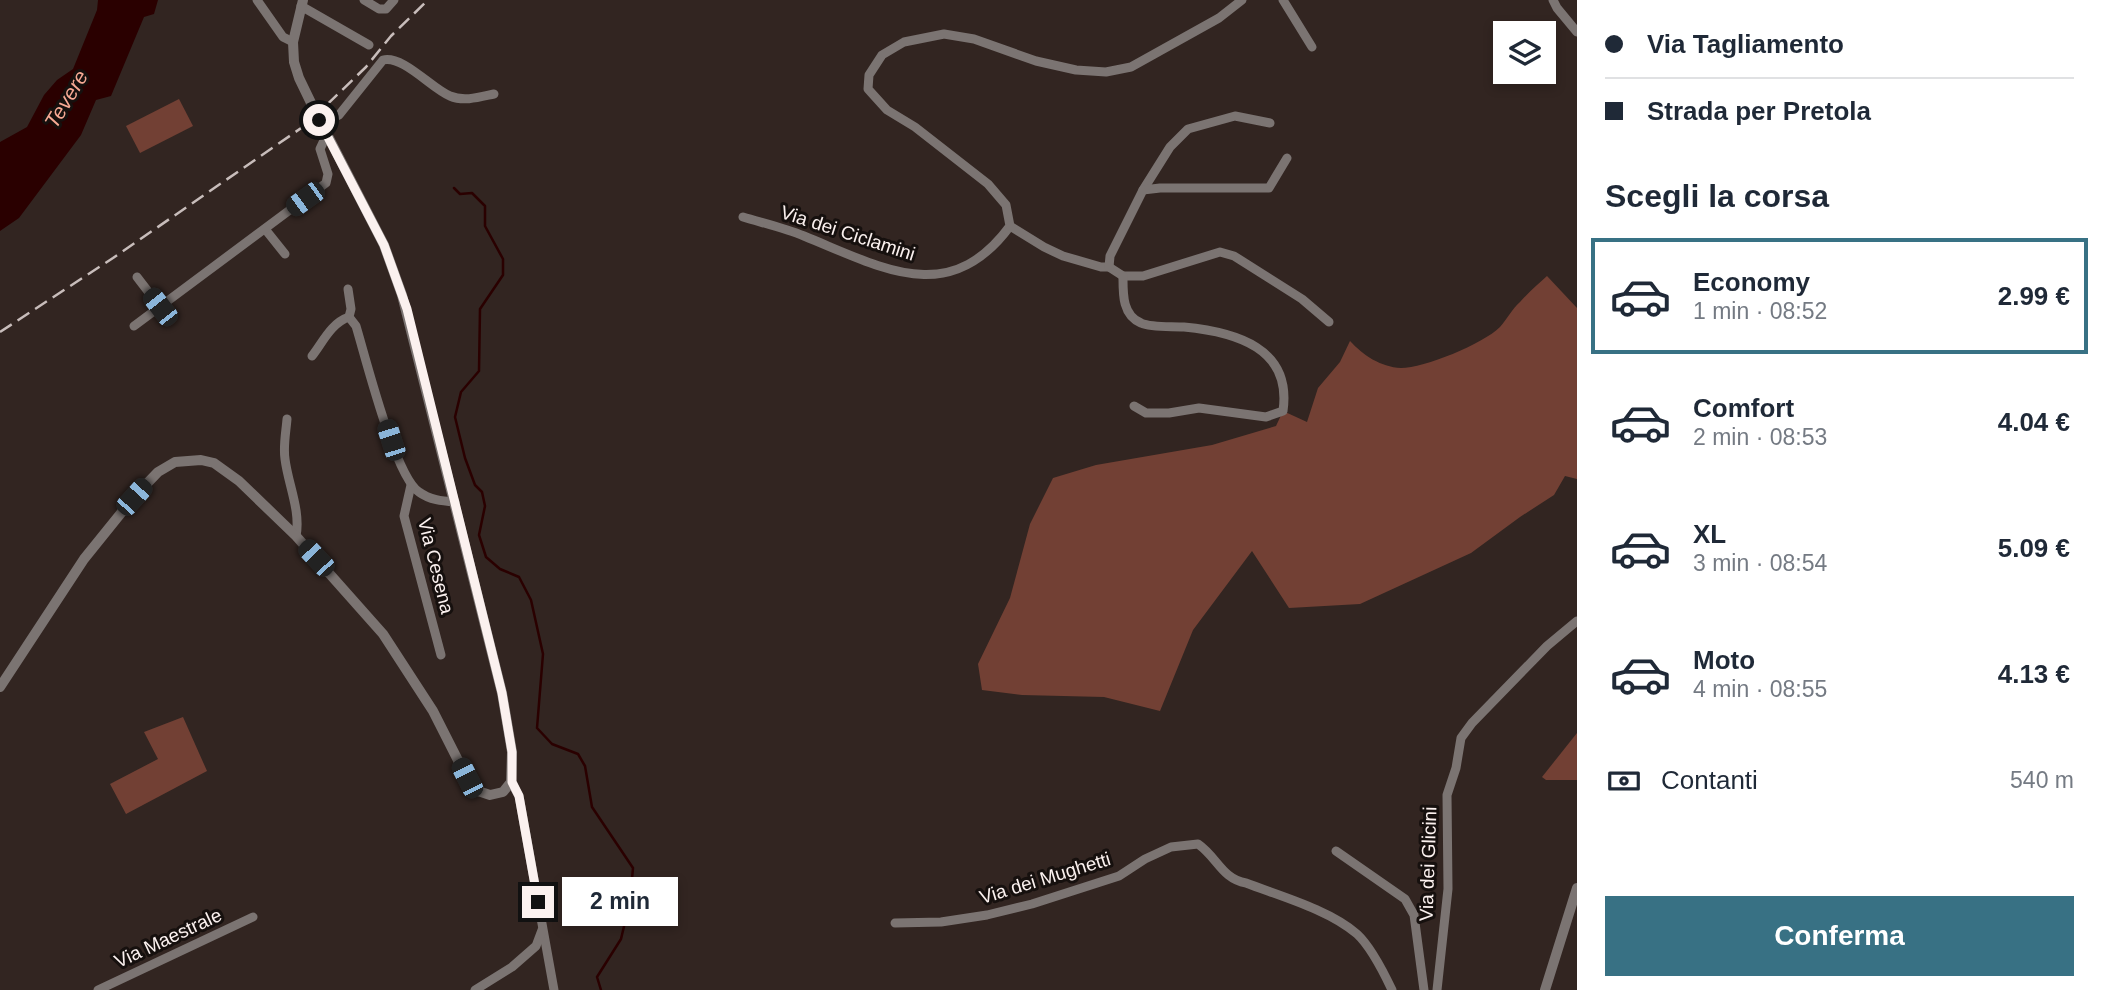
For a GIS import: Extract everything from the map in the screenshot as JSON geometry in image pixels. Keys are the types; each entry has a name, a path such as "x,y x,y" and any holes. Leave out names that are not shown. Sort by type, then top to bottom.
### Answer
{"street":[{"path":"257,0 283,37 293,42"},
{"path":"363,0 379,9 386,9 394,0"},
{"path":"1242,0 1220,18 1131,67 1106,72 1076,70 1036,61 974,39 944,34 904,42 882,55 869,75 868,89 887,110 915,127 988,184 1006,205 1010,226 1044,247 1063,256 1109,267 1123,276 1143,276 1220,253 1234,256 1302,299 1329,322"},
{"path":"1283,0 1312,47"},
{"path":"1553,0 1577,32"},
{"path":"369,45 302,3 293,42 294,62 299,78 384,245 411,324 502,693 512,752 512,782 519,796 554,990"},
{"path":"134,326 326,183 328,174 320,149 324,129 339,115 383,60 398,62 451,97 468,100 495,94"},
{"path":"1109,267 1110,256 1143,190 1170,147 1188,130 1235,116 1270,123"},
{"path":"1143,190 1269,188 1287,158"},
{"name":"Via dei Ciclamini","path":"743,217 801,234 863,260 908,274 935,276 981,258 996,245 1010,226"},
{"path":"265,229 285,254"},
{"path":"1123,276 1122,299 1130,314 1141,323 1213,331 1257,346 1273,359 1281,373 1286,393 1283,411 1266,418 1199,408 1169,413 1146,413 1134,406"},
{"path":"136,277 160,307"},
{"path":"348,289 351,309 349,317"},
{"path":"312,356 334,325 349,317"},
{"path":"349,317 356,326 398,463 411,485"},
{"path":"287,419 284,456 298,526 296,536"},
{"path":"0,687 104,533 146,484 158,472 176,462 201,460 222,468 239,481 296,536 383,634 433,711 467,778 478,791 490,795 503,792 512,782"},
{"name":"Via Cesena","path":"441,655 404,516 405,505 411,485 432,499 455,502"},
{"name":"Via dei Glicini","path":"1437,990 1447,889 1447,795 1456,768 1461,738 1472,723 1547,646 1577,621"},
{"name":"Via dei Mughetti","path":"895,923 941,922 1032,904 1119,876 1145,859 1171,847 1198,844 1208,851 1234,881 1321,911 1357,934 1385,974 1392,990"},
{"name":"Via dei Glicini","path":"1336,851 1405,899 1414,915 1424,990"},
{"path":"1545,990 1577,888"},
{"name":"Via Maestrale","path":"98,990 253,917"},
{"path":"475,990 512,967 536,946 543,928"}],"shaded area":[{"path":"179,99 193,126 140,153 126,126"},
{"path":"1547,276 1577,308 1577,479 1565,476 1554,495 1471,553 1360,604 1289,608 1252,551 1193,630 1160,711 1104,697 1022,695 982,690 978,664 1010,598 1030,524 1053,478 1096,465 1212,445 1276,426 1283,411 1307,422 1318,388 1340,362 1350,341 1372,359 1393,367 1411,367 1438,360 1492,334"},
{"path":"183,717 207,771 126,814 110,784 158,759 144,732"},
{"path":"1577,733 1577,780 1546,780 1542,777"}],"water":[{"name":"Tevere","path":"98,0 158,0 154,14 144,17 111,96 96,100 81,135 19,218 0,231 0,142 27,127 44,95 57,80 73,69 97,10"}],"waterway":[{"path":"454,188 460,194 472,193 485,206 485,226 503,259 503,275 480,309 479,371 461,392 455,417 465,458 475,485 482,492 485,506 479,535 486,557 500,569 519,577 531,600 543,654 537,728 552,744 578,754 585,766 592,807 633,868 630,901 621,939 597,977 601,990"}],"railway":[{"path":"0,332 113,258 307,124 366,67 391,36 428,0"}],"route":[{"path":"319,120 384,245 411,324 502,693 510,733 512,782 519,796 538,902"}]}
